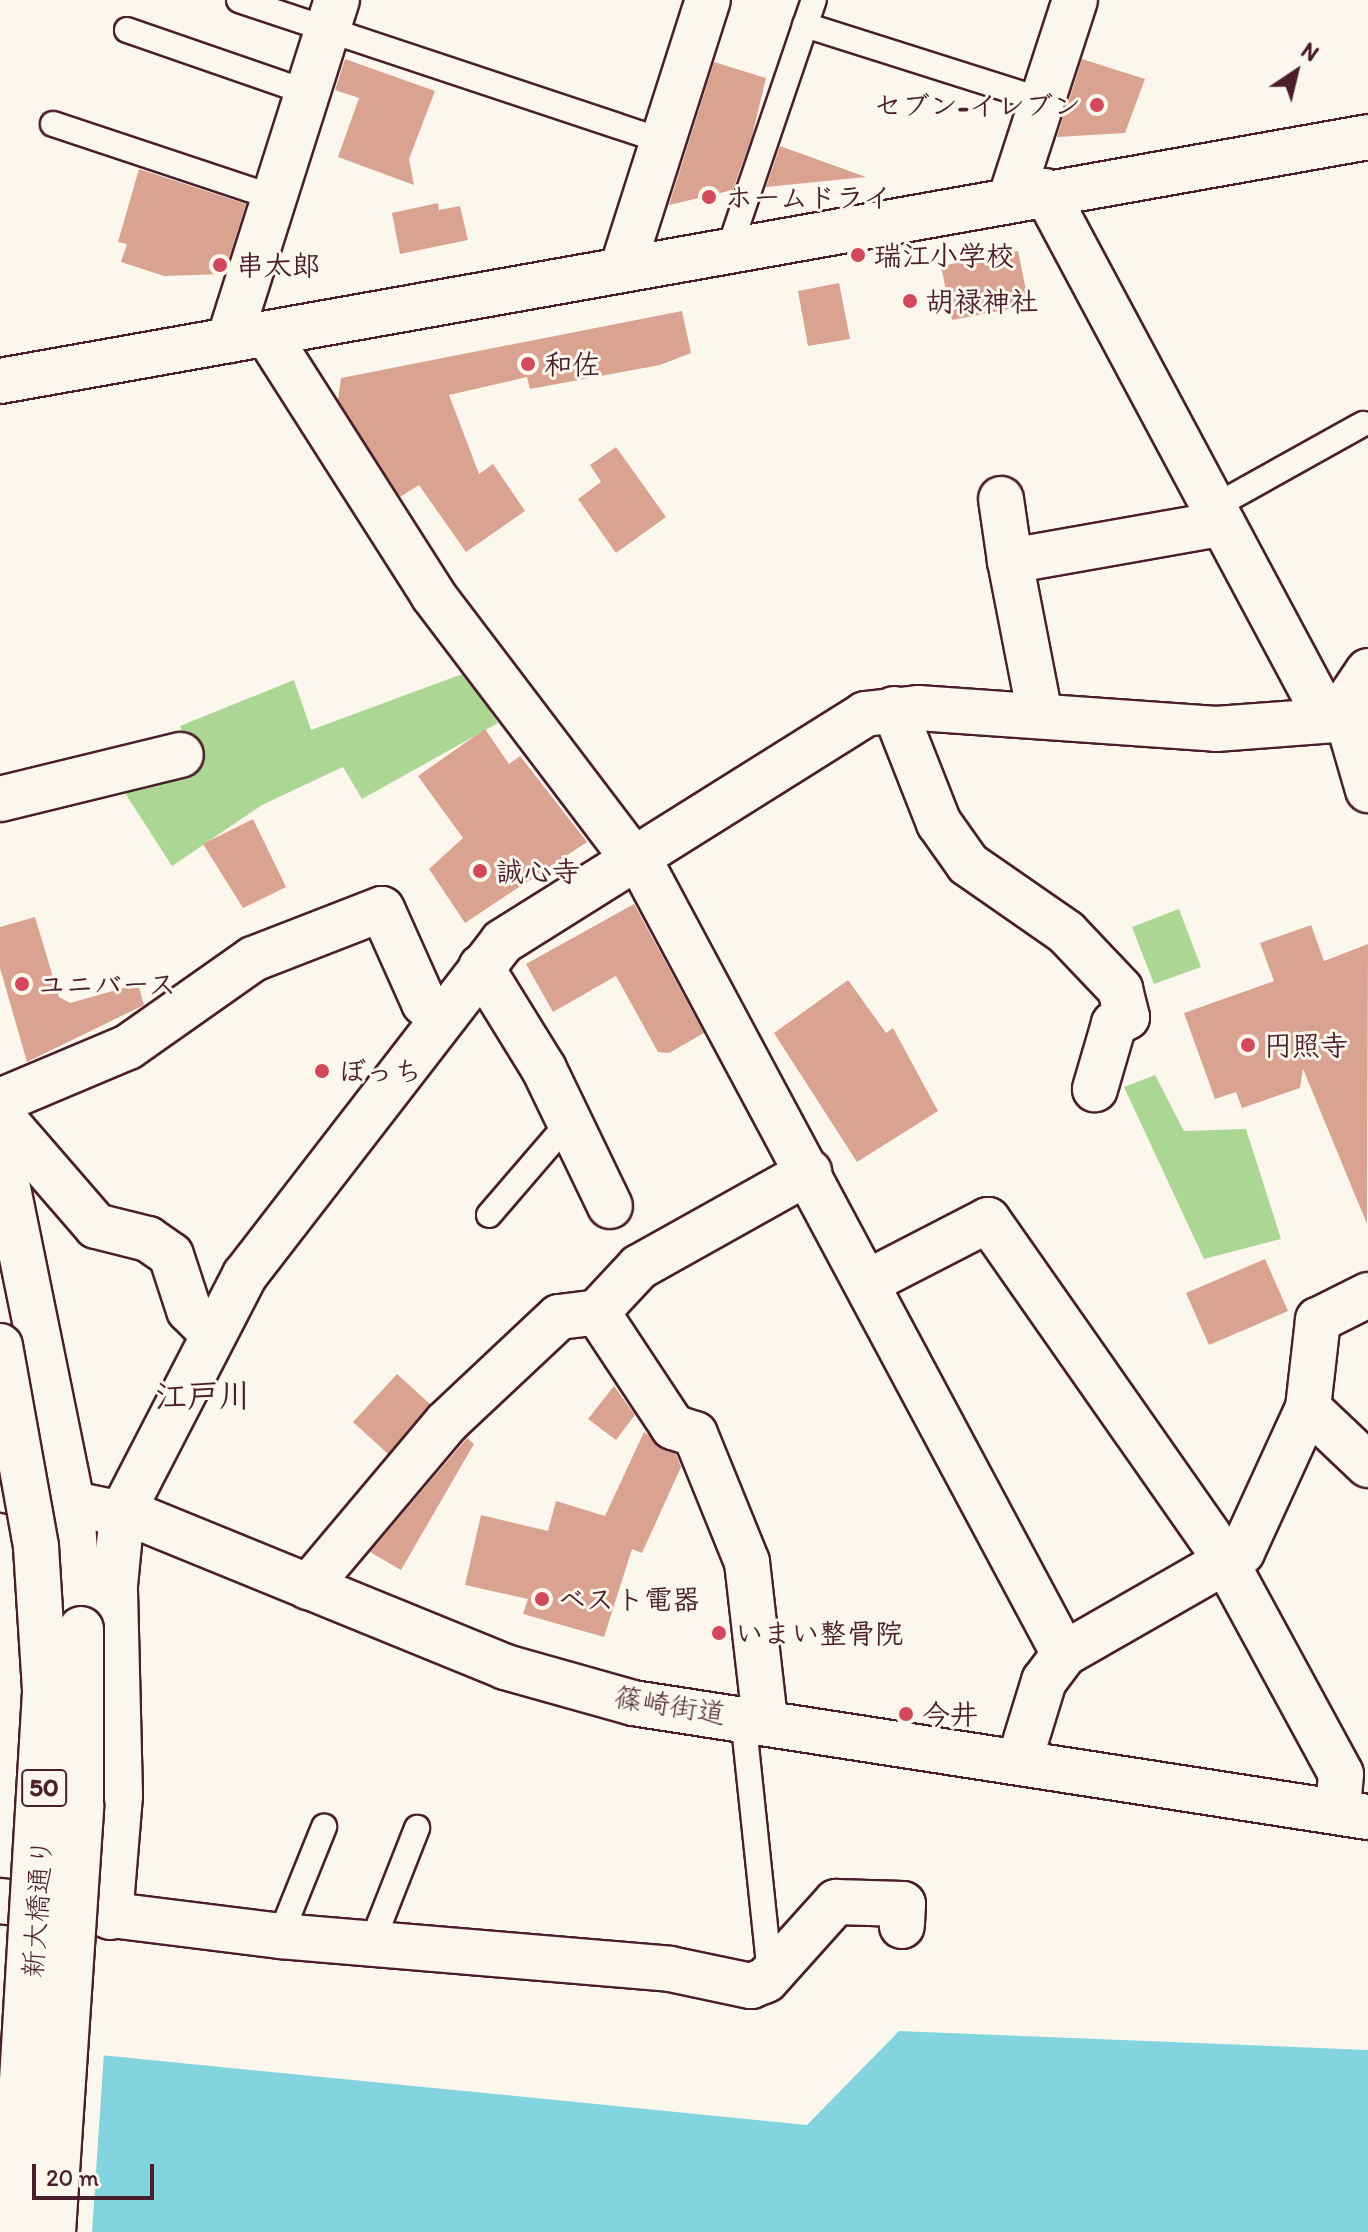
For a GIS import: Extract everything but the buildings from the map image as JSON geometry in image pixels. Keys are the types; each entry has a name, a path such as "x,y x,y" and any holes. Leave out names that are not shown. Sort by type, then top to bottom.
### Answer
{"street":[{"path":"622,269 708,0"},
{"path":"1075,0 1042,100 1028,194 1216,516 1344,723 1368,790"},
{"path":"332,15 275,198 248,337 433,595 637,861 809,1172 1064,1654"},
{"path":"0,381 1028,194 1368,137"},
{"path":"1001,499 1040,715"},
{"path":"1010,561 1216,516"},
{"path":"1344,723 1368,671"},
{"path":"110,1917 120,1795 115,1585 122,1513 211,1332 245,1275 440,1017 502,942 637,861 865,714 894,709 1040,715 1216,729 1344,723"},
{"path":"894,709 939,823 968,864 1084,947 1120,989 1127,1017 1114,1024 1095,1089"},
{"path":"0,799 181,755"},
{"path":"0,1101 128,1047 253,959 382,909 424,1003 440,1017"},
{"path":"481,967 568,1123 610,1206"},
{"path":"0,1115 96,1226 148,1239 171,1255 189,1310 211,1332"},
{"name":"50","path":"0,1149 71,1498 81,1629 81,1805 53,2232"},
{"path":"308,1587 446,1423 559,1317 597,1312 639,1267 809,1172"},
{"path":"868,1282 988,1220 1106,1381 1223,1567 1341,1774 1353,1814"},
{"path":"1020,1759 1044,1681 1064,1654 1223,1567 1242,1552 1308,1408 1318,1320 1368,1295"},
{"path":"597,1312 673,1427 695,1434 747,1562 754,1718"},
{"name":"新大橋通り","path":"0,1346 36,1547 45,1692 13,2232"},
{"path":"1308,1408 1368,1465"},
{"name":"篠崎街道","path":"0,1489 71,1498 122,1513 505,1667 633,1703 754,1718 1020,1759 1353,1814"},
{"path":"0,1901 280,1936 670,1969 751,1986 770,1976 836,1902 903,1904 902,1926"}],"lane":[{"path":"239,0 332,15 663,141"},
{"path":"729,249 814,0"},
{"path":"805,25 1042,100"},
{"path":"127,30 306,92"},
{"path":"53,124 275,198"},
{"path":"1216,516 1363,424"},
{"path":"489,1215 568,1123"},
{"path":"754,1718 770,1976"},
{"path":"280,1936 324,1827"},
{"path":"371,1945 417,1828"}],"green space":[{"path":"465,673 498,723 362,799 343,767 262,805 172,866 125,793 198,769 180,726 294,680 311,730"},
{"path":"1179,909 1201,967 1154,984 1132,927"},
{"path":"1155,1075 1184,1131 1246,1129 1281,1239 1204,1259 1124,1087"}],"water":[{"path":"899,2031 1368,2050 1368,2232 0,2232 0,2045 807,2125"}],"pier":[{"path":"0,2041 104,2052 92,2232 0,2232"}],"place":[{"name":"セブン-イレブン","path":"1097,105"},
{"name":"ホームドライ","path":"709,197"},
{"name":"瑞江小学校","path":"858,255"},
{"name":"串太郎","path":"220,265"},
{"name":"胡禄神社","path":"910,301"},
{"name":"和佐","path":"528,364"},
{"name":"誠心寺","path":"480,871"},
{"name":"ユニバース","path":"22,984"},
{"name":"円照寺","path":"1248,1045"},
{"name":"ぼっち","path":"322,1071"},
{"name":"ベスト電器","path":"542,1599"},
{"name":"いまい整骨院","path":"719,1633"},
{"name":"今井","path":"906,1714"}],"district":[{"name":"江戸川","path":"203,1396"}]}
